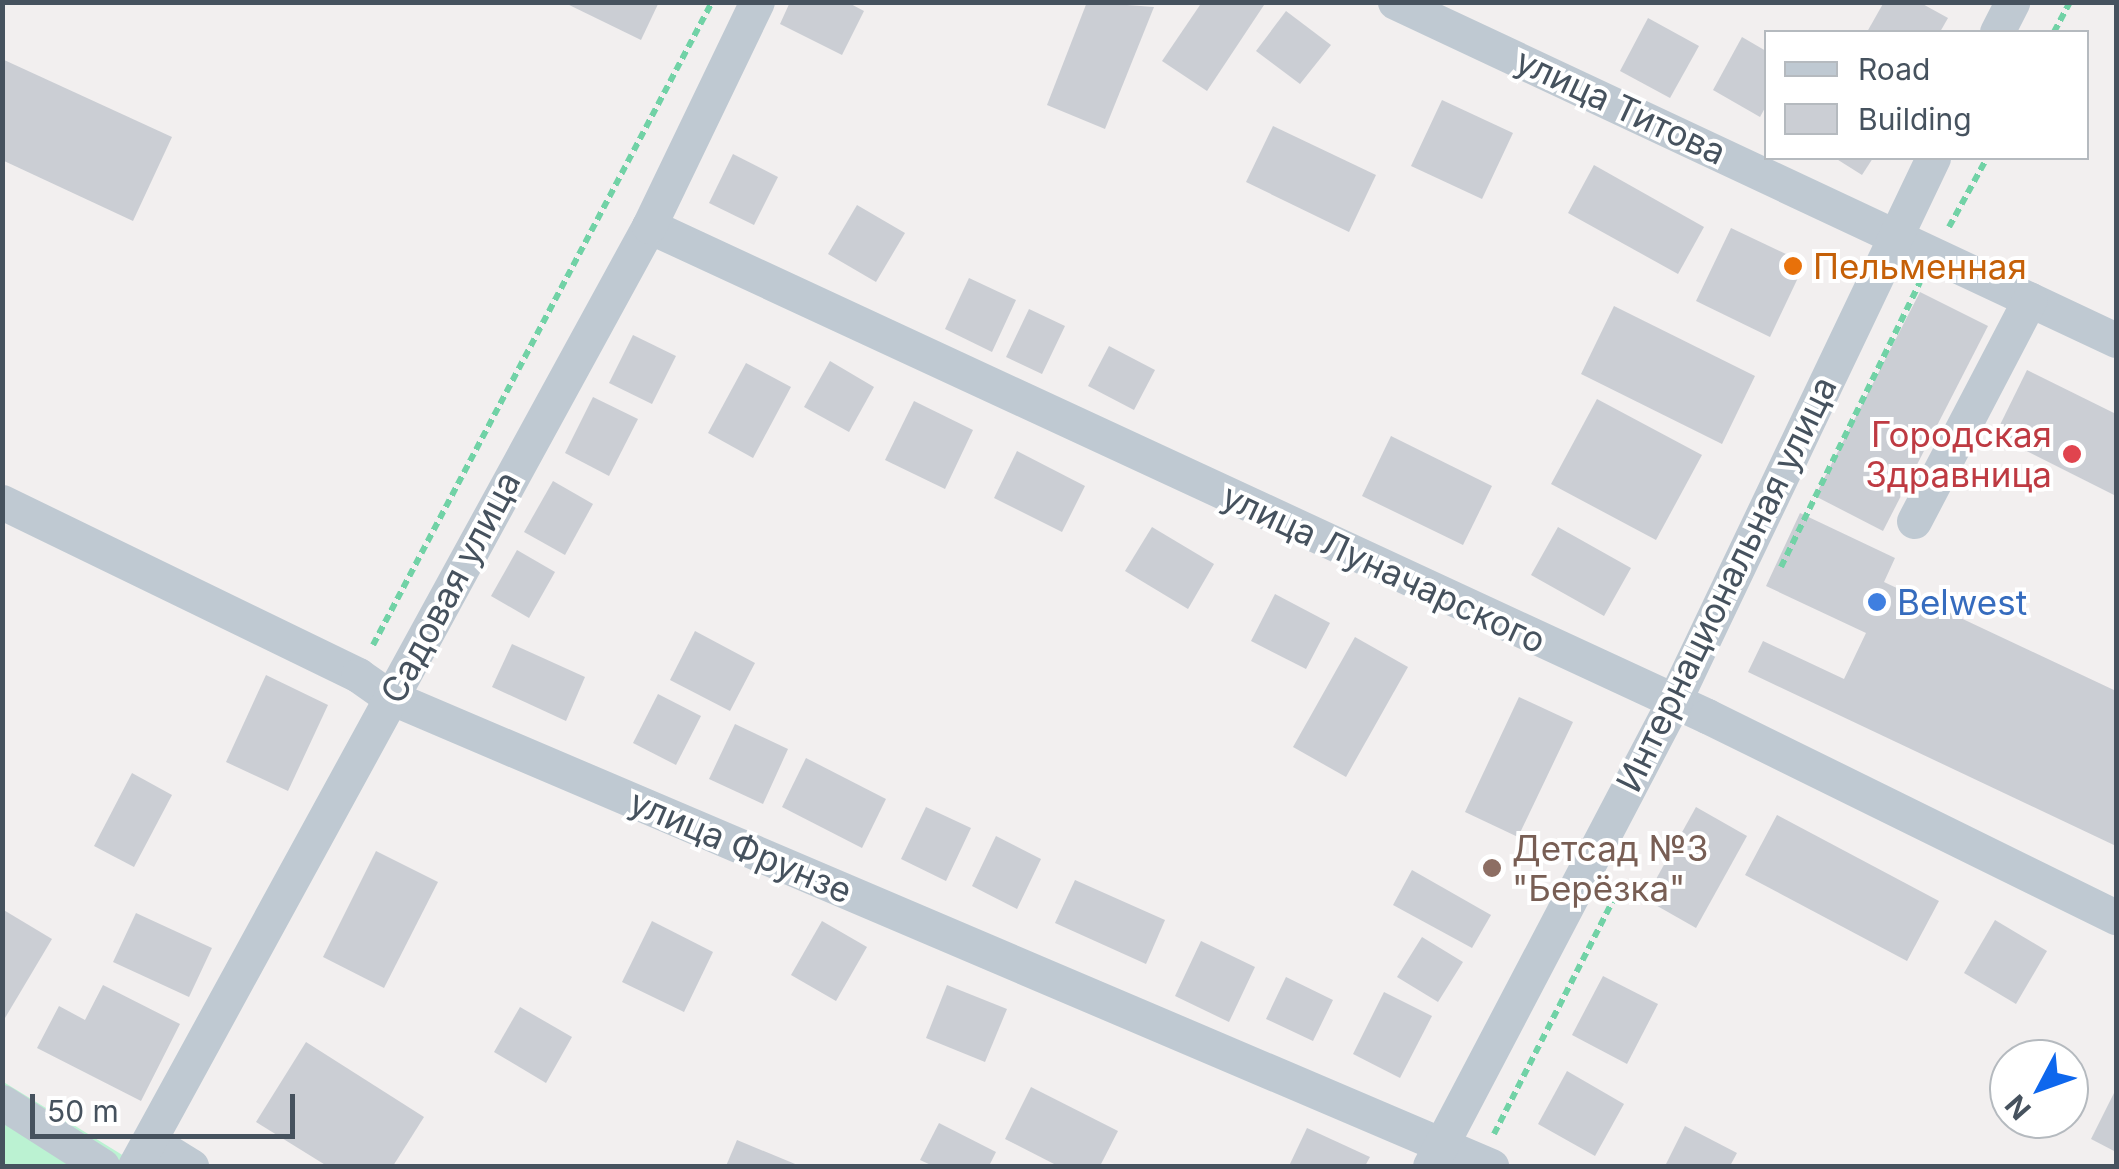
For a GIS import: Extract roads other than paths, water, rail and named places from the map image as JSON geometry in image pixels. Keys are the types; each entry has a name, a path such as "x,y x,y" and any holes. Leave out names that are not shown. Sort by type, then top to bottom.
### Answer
{"street":[{"name":"Садовая улица","path":"144,1154 649,226 757,2"},
{"name":"улица Титова","path":"1395,2 1895,232 2116,340"},
{"path":"1998,30 2012,2"},
{"name":"Интернациональная улица","path":"1435,1155 1673,703 1932,160"},
{"name":"улица Луначарского","path":"649,226 1673,703 2116,916"},
{"path":"1914,521 2030,299"},
{"name":"улица Фрунзе","path":"2,502 390,697 1435,1155 1491,1166"},
{"path":"2,1102 102,1166"},
{"path":"144,1154 191,1166"}],"place":[{"name":"Пельменная","path":"1793,266"},
{"name":"Городская Здравница","path":"2072,454"},
{"name":"Belwest","path":"1877,602"},
{"name":"Детсад №3 \"Берёзка\"","path":"1492,868"}]}
